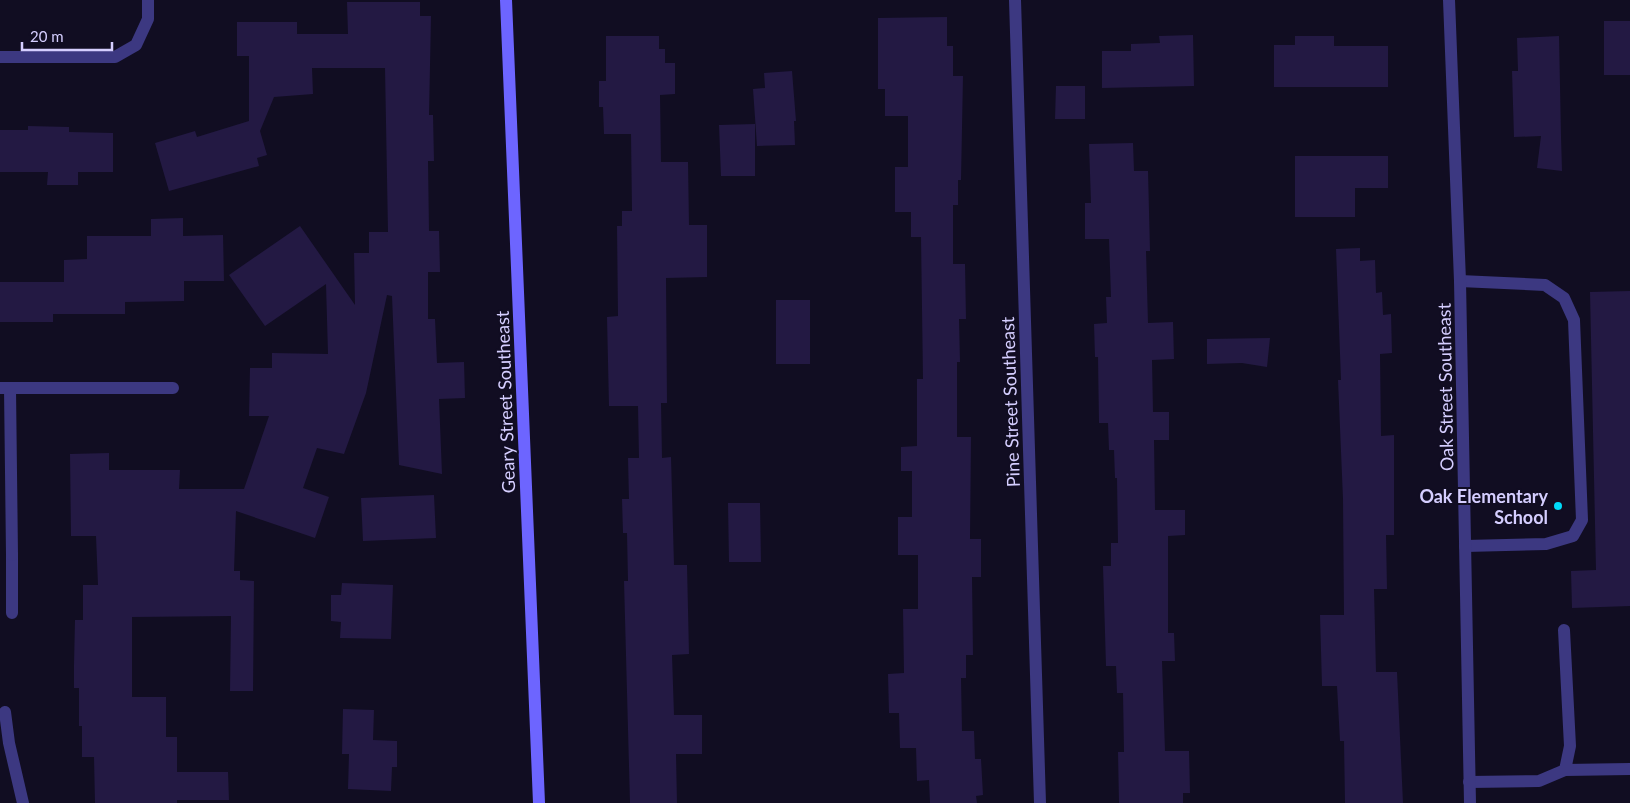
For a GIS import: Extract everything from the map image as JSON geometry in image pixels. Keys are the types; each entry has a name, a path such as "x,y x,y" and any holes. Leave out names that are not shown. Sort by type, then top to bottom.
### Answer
{"street":[{"path":"0,57 115,57 136,45 148,19 148,0"},
{"name":"Geary Street Southeast","path":"506,0 539,803"},
{"name":"Pine Street Southeast","path":"1015,0 1040,803"},
{"name":"Oak Street Southeast","path":"1449,0 1460,281 1470,803"},
{"path":"1460,281 1545,285 1564,298 1574,320 1582,520 1573,536 1546,544 1465,546"},
{"path":"12,613 12,555 5,388 173,388"},
{"path":"1564,630 1570,746 1565,770"},
{"path":"5,712 9,742 23,803"},
{"path":"1469,782 1539,781 1565,770 1630,769"}],"building":[{"path":"347,2 420,2 420,16 431,16 429,115 433,115 434,161 428,161 429,231 439,231 440,272 428,272 428,319 435,319 437,363 464,362 465,398 439,399 442,474 399,465 392,296 387,295 366,393 344,454 317,448 303,488 329,497 315,538 236,511 234,571 240,571 240,580 254,581 253,691 230,691 231,616 132,617 132,697 166,697 166,737 177,737 177,772 228,772 229,800 177,800 177,803 95,803 94,757 82,757 82,726 79,726 79,688 74,688 74,665 75,620 83,620 83,585 98,585 96,536 71,536 70,454 109,453 109,470 180,470 179,489 244,489 269,416 249,416 250,368 272,368 272,353 328,354 326,284 265,326 229,275 300,226 355,305 354,253 369,253 369,232 388,232 385,68 312,68 313,94 274,97 260,131 267,155 257,158 259,166 169,191 155,143 195,131 197,137 249,121 249,56 237,56 237,22 297,22 297,34 348,34"},
{"path":"947,17 947,46 953,46 953,76 963,76 961,180 958,180 958,205 953,205 953,264 965,264 966,319 959,319 960,362 957,362 957,437 971,437 970,539 981,539 981,577 972,577 973,655 966,655 966,678 961,678 962,731 974,731 975,759 981,759 983,795 976,796 977,803 930,803 929,780 917,781 916,748 900,748 899,713 889,713 888,674 904,673 903,609 918,609 918,555 898,555 898,517 912,517 912,471 901,471 901,447 917,446 917,379 923,379 921,237 911,237 911,212 895,212 895,167 908,167 908,116 885,116 885,89 878,89 878,18"},
{"path":"1604,21 1630,21 1630,75 1604,75"},
{"path":"1193,35 1194,86 1102,88 1102,51 1131,51 1131,44 1160,43 1159,36"},
{"path":"606,36 659,36 659,49 665,49 665,63 675,63 675,94 660,95 661,162 688,162 689,225 707,225 707,277 666,278 667,403 661,403 662,458 671,457 674,565 687,565 689,654 672,655 674,715 702,715 702,754 676,754 677,803 630,803 624,581 628,581 627,533 623,533 622,499 629,499 628,458 639,458 638,406 609,406 607,317 618,316 617,226 622,226 622,211 632,211 631,134 604,134 603,107 599,107 599,81 606,81"},
{"path":"1295,36 1334,36 1334,46 1388,46 1388,87 1274,87 1274,45 1295,45"},
{"path":"1559,36 1562,171 1537,168 1541,136 1514,137 1512,71 1518,71 1517,38"},
{"path":"792,71 796,121 794,121 795,145 757,146 753,89 765,88 764,73"},
{"path":"1056,86 1085,86 1085,119 1055,119"},
{"path":"755,124 755,176 721,176 719,125"},
{"path":"28,126 69,127 69,132 113,133 113,172 78,172 78,185 47,185 48,172 0,172 0,130 28,130"},
{"path":"1133,143 1134,171 1148,171 1150,251 1146,251 1148,323 1173,322 1174,359 1152,360 1153,412 1169,412 1169,440 1154,440 1155,510 1185,510 1185,535 1168,536 1168,633 1174,633 1175,661 1162,661 1165,751 1189,751 1190,793 1183,793 1183,803 1119,803 1118,752 1124,752 1123,693 1117,693 1116,666 1106,666 1103,566 1111,566 1111,543 1118,543 1117,478 1115,478 1114,450 1109,450 1108,423 1099,423 1098,357 1095,357 1094,324 1107,323 1106,297 1111,297 1109,239 1085,239 1085,203 1091,203 1089,144"},
{"path":"1295,156 1388,156 1388,188 1355,188 1355,217 1295,217"},
{"path":"183,218 183,236 223,235 224,281 184,281 184,301 125,302 125,314 53,314 53,322 0,322 0,282 64,282 64,260 87,259 87,236 151,236 151,219"},
{"path":"1360,248 1360,261 1375,260 1376,293 1382,292 1383,315 1391,314 1392,353 1380,354 1381,436 1394,435 1394,535 1386,535 1387,589 1374,589 1376,672 1397,672 1403,803 1345,803 1344,741 1340,741 1337,686 1322,686 1320,615 1344,615 1343,499 1338,380 1341,380 1336,249"},
{"path":"1630,291 1630,606 1572,608 1571,571 1596,570 1590,292"},
{"path":"776,300 810,300 810,364 776,364"},
{"path":"1270,338 1267,367 1242,363 1207,364 1207,339"},
{"path":"434,495 436,538 363,541 361,498"},
{"path":"728,503 760,503 761,562 729,562"},
{"path":"342,583 393,585 391,639 340,638 341,622 331,621 331,595 341,595"},
{"path":"343,709 374,710 373,740 397,741 397,767 392,767 391,791 348,789 349,754 342,754"}],"place":[{"name":"Oak Elementary School","path":"1558,506"}]}
